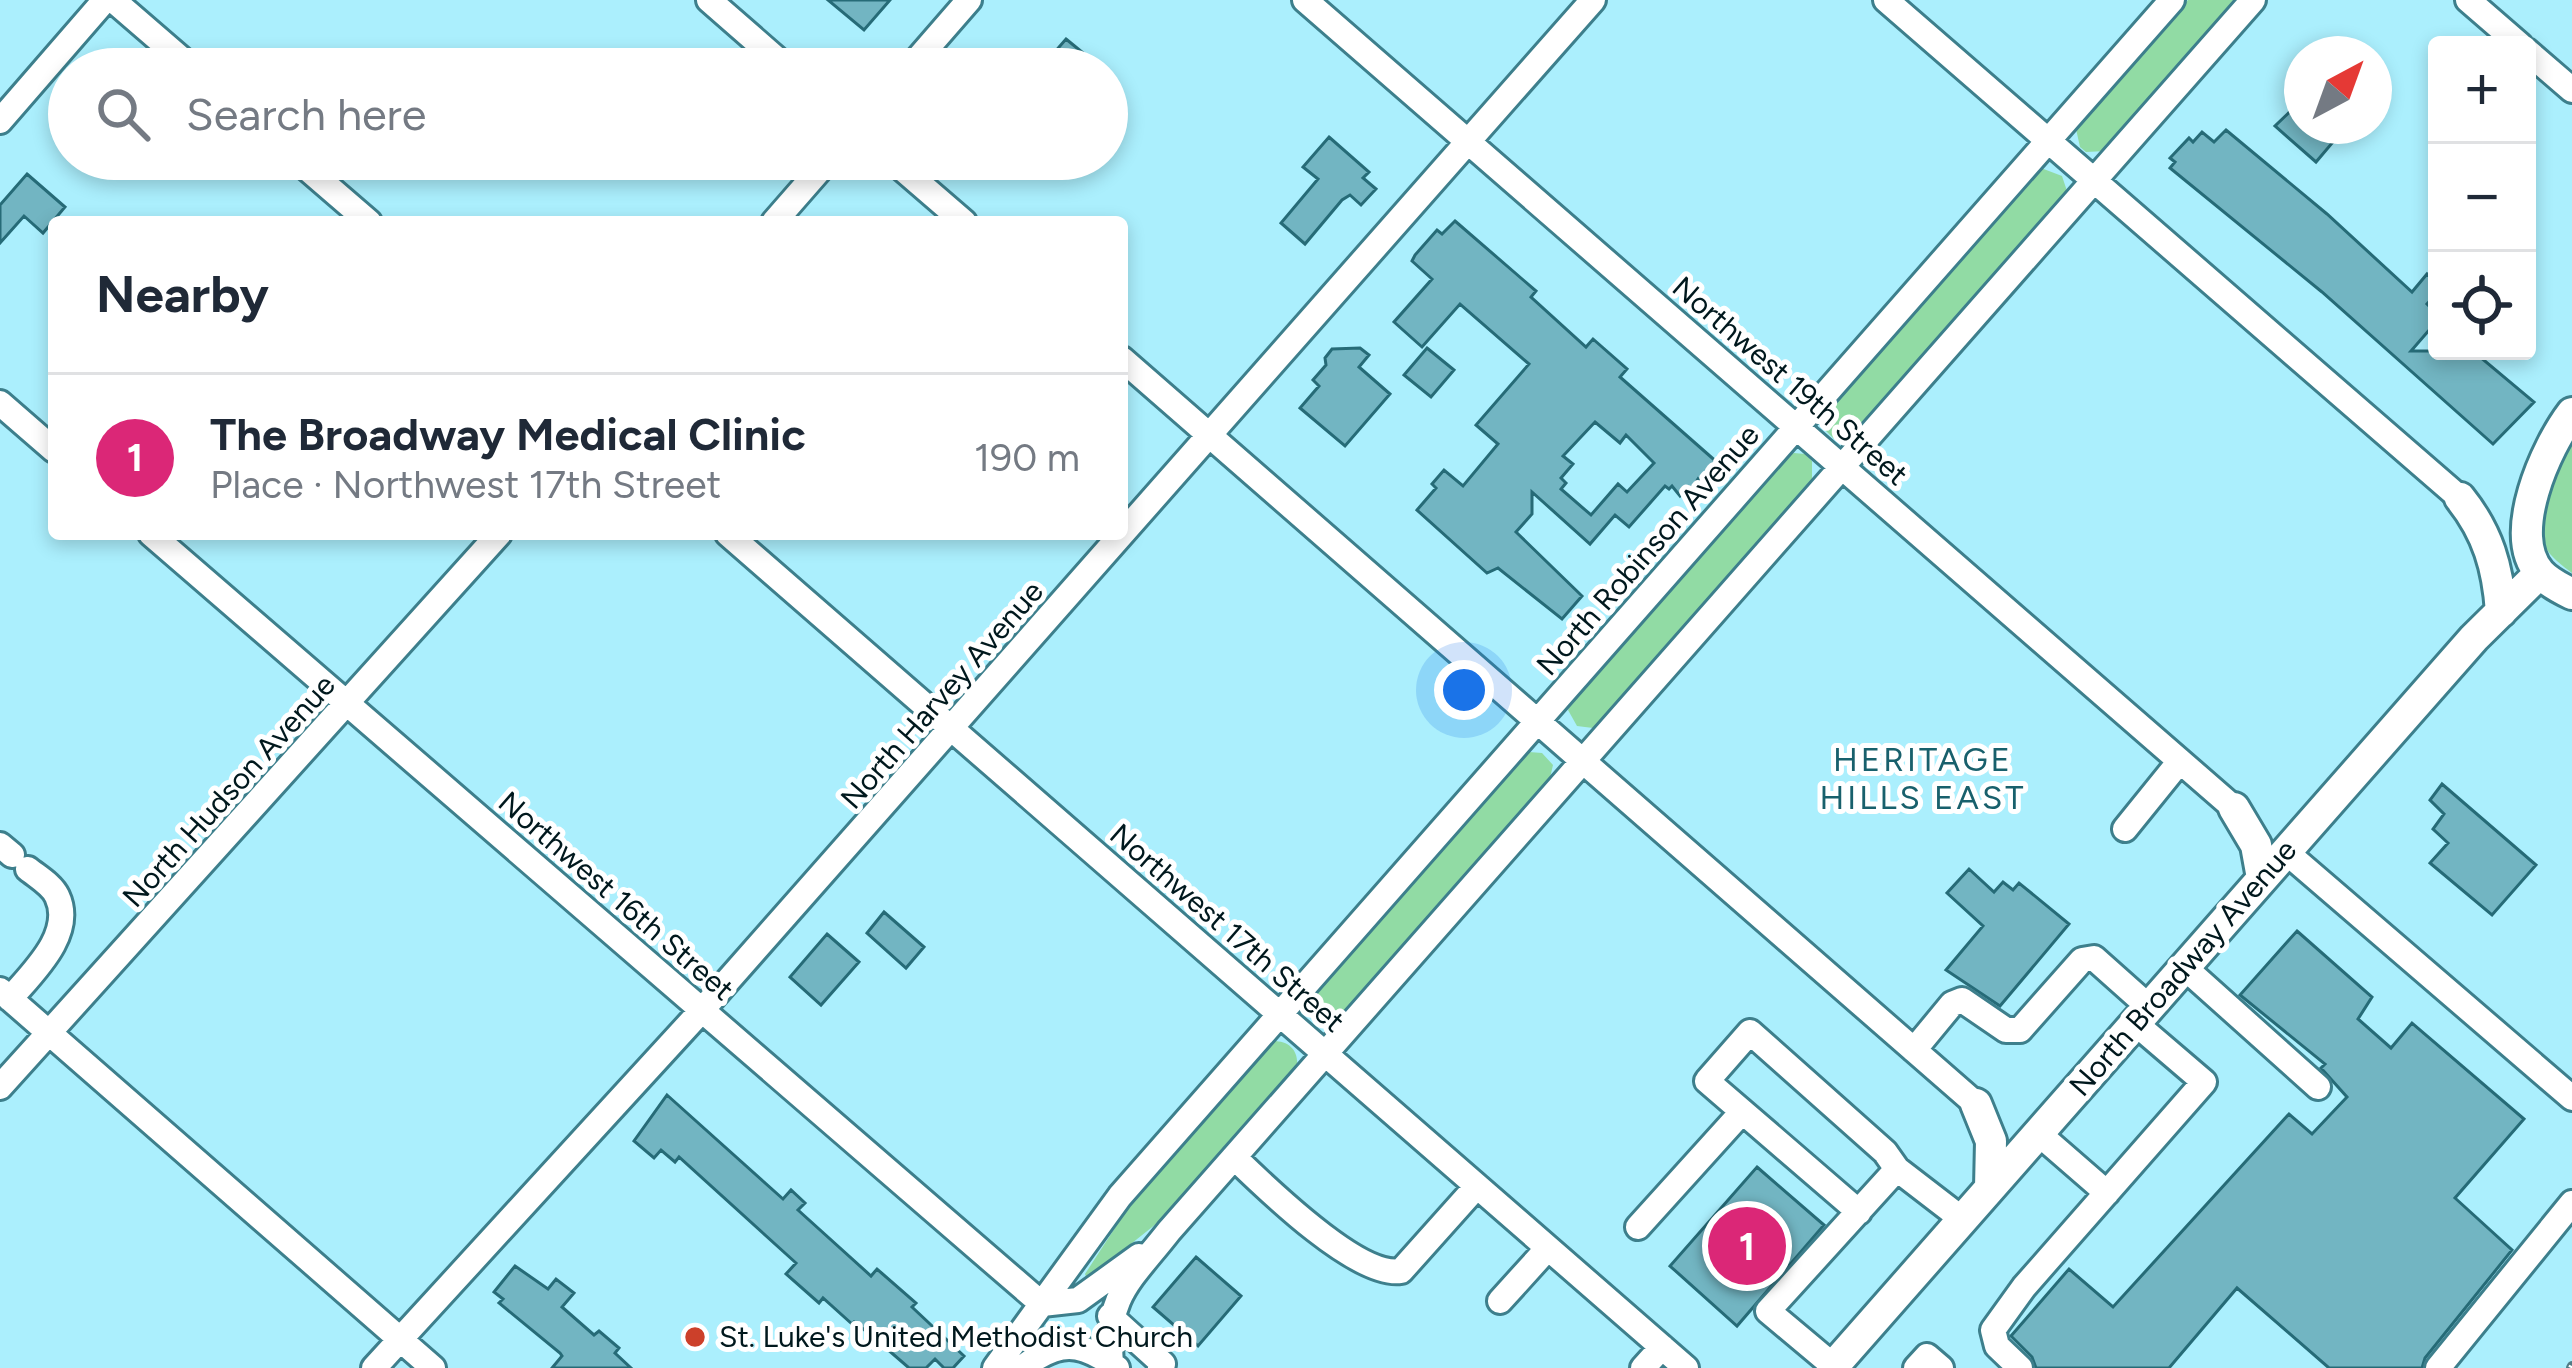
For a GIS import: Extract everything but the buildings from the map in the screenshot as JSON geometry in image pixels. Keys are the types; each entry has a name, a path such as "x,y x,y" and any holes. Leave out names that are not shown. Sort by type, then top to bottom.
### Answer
{"main road":[{"path":"2572,413 2557,433 2541,470 2526,523 2529,553 2540,573 2572,594"},
{"path":"2460,498 2488,542 2499,578 2501,612"},
{"name":"North Broadway Avenue","path":"1834,1367 2285,851 2540,573"},
{"path":"2234,808 2256,845 2262,878"},
{"path":"1976,1104 1991,1141 1990,1187"}],"street":[{"path":"66,48 109,0 167,48"},
{"path":"709,0 764,48"},
{"path":"927,48 969,0"},
{"name":"Northwest 19th Street","path":"1305,0 2234,808"},
{"name":"North Harvey Avenue","path":"1128,528 1593,0"},
{"path":"1886,0 2460,498"},
{"name":"North Robinson Avenue","path":"995,1368 1120,1196 2172,0"},
{"path":"1022,1368 1046,1351 1066,1345 1114,1365 1110,1316 1169,1232 2253,0"},
{"path":"2468,0 2510,36"},
{"path":"2536,59 2572,91"},
{"path":"0,121 48,68"},
{"path":"320,180 362,216"},
{"path":"779,216 811,180"},
{"path":"915,180 957,216"},
{"path":"1128,364 1976,1104"},
{"path":"0,404 48,445"},
{"name":"Northwest 16th Street","path":"158,540 1042,1304"},
{"name":"North Hudson Avenue","path":"0,1087 494,540"},
{"name":"Northwest 17th Street","path":"735,540 1686,1368"},
{"name":"North Harvey Avenue","path":"374,1368 702,1010 1117,540"},
{"path":"2125,829 2180,761"},
{"path":"2285,851 2572,1099"},
{"path":"13,856 58,897 60,920 55,941 5,994 433,1368"},
{"path":"1914,1049 1952,1004 1962,1000 2006,1030 2020,1030 2082,960 2094,958 2204,1082 2024,1287 1993,1330 1997,1346 2020,1368"},
{"path":"2184,967 2318,1087"},
{"path":"1858,1212 1707,1081 1750,1032 1886,1152 1897,1169 1962,1219"},
{"path":"1638,1227 1742,1112"},
{"path":"2038,1133 2107,1193"},
{"path":"1234,1157 1344,1251 1385,1274 1401,1271 1477,1186"},
{"path":"1834,1367 1768,1311 1897,1169"},
{"path":"2438,1368 2572,1202"},
{"path":"1042,1304 1086,1296 1169,1232"},
{"path":"1500,1301 1548,1248"},
{"path":"1110,1316 1163,1364 1160,1368"},
{"path":"1643,1368 1661,1347"},
{"path":"1916,1368 1927,1356 1942,1368"}],"green space":[{"path":"2188,0 2237,0 2106,151 2086,152 2076,129"},
{"path":"2041,168 2062,176 2067,191 2064,198 1856,435 1834,439 1826,431 1826,411"},
{"path":"2572,435 2572,573 2550,554 2542,534 2550,489"},
{"path":"1794,453 1812,461 1812,484 1602,722 1593,728 1577,726 1568,710 1574,697 1784,458"},
{"path":"1529,752 1542,753 1553,765 1549,782 1341,1019 1318,1023 1309,1007 1315,990"},
{"path":"1273,1041 1292,1048 1297,1068 1166,1216 1087,1279 1085,1274 1139,1191"}],"place":[{"name":"The Broadway Medical Clinic","path":"1747,1246"},
{"name":"St. Luke's United Methodist Church","path":"695,1337"}],"district":[{"name":"HERITAGE HILLS EAST","path":"1923,778"}]}
